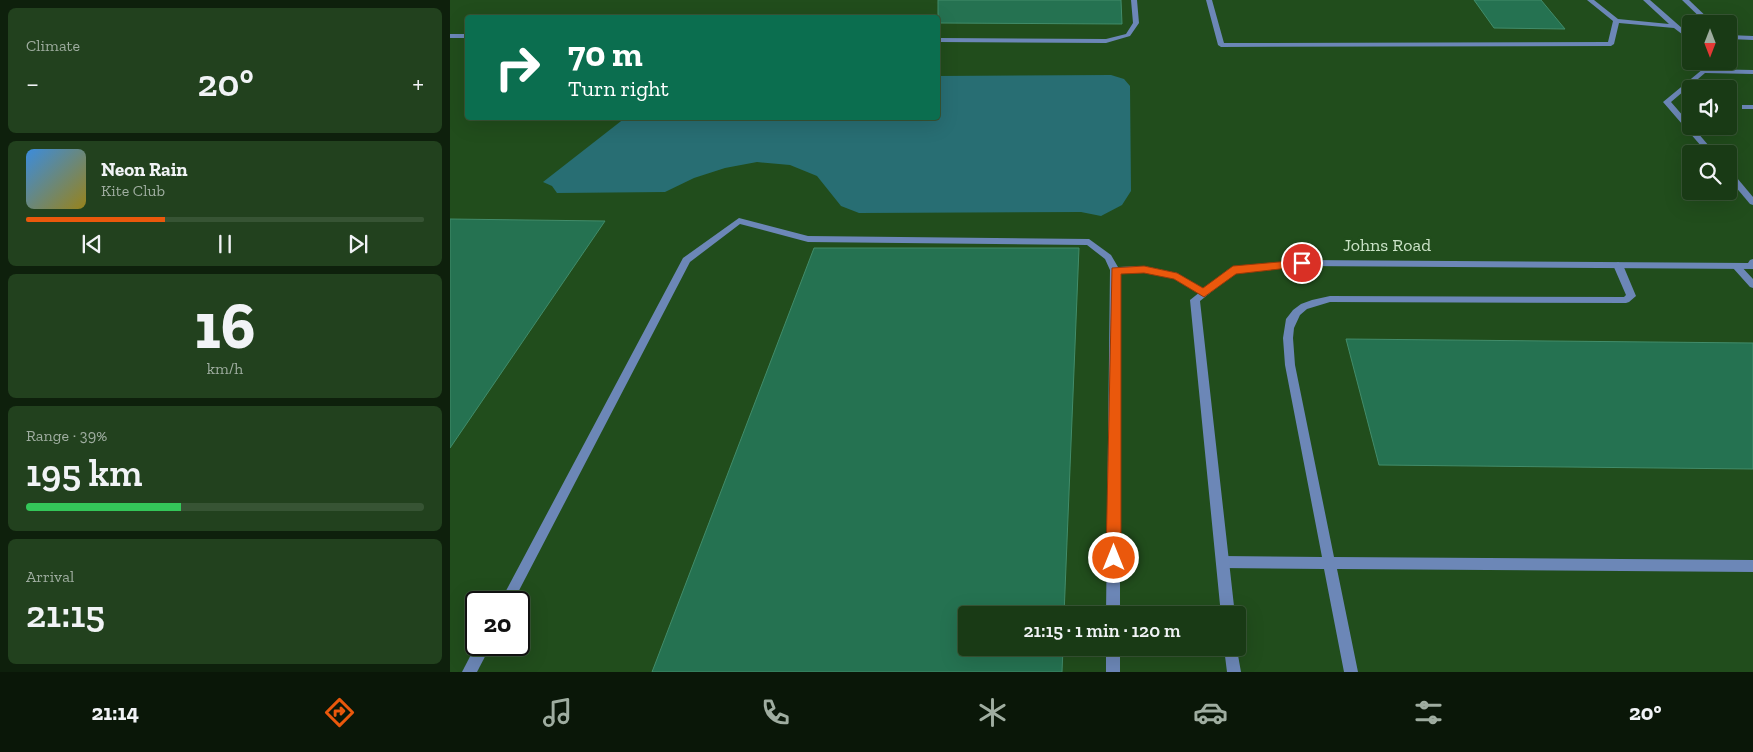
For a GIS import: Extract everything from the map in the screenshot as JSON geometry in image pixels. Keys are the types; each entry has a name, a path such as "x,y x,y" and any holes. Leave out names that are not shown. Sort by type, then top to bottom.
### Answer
{"street":[{"path":"940,40 1106,41 1128,35 1136,23 1134,0"},
{"path":"1209,0 1221,44 1611,44 1616,21"},
{"path":"1590,0 1616,21 1675,26"},
{"path":"1646,0 1682,32"},
{"path":"1685,0 1702,15"},
{"path":"450,36 465,36"},
{"path":"1738,38 1753,38"},
{"path":"1704,145 1667,102 1703,72 1753,72"},
{"path":"1737,183 1753,202"},
{"path":"512,591 686,260 739,221 808,239 1089,242 1108,258 1116,270 1113,606"},
{"name":"Johns Road","path":"1204,293 1233,270 1302,263 1751,266 1753,262"},
{"path":"1351,672 1290,364 1286,334 1295,313 1311,302 1330,299 1626,300 1631,296 1630,290 1618,265"},
{"path":"1736,266 1753,285"},
{"path":"1116,270 1144,270 1177,276 1204,293 1195,300 1227,606"},
{"path":"1222,562 1328,561 1753,566"},
{"path":"469,672 478,656"},
{"path":"1113,656 1113,672"},
{"path":"1233,656 1234,672"}],"water":[{"path":"1111,75 1124,79 1130,86 1131,191 1122,205 1101,216 1081,212 859,213 841,206 817,176 790,165 757,162 725,168 694,178 665,192 557,193 552,186 543,182 622,120 940,120 940,76"}],"building":[{"path":"938,0 1121,0 1122,24 940,23 940,15 938,15"},
{"path":"1474,0 1541,0 1565,29 1494,28"},
{"path":"450,219 605,221 450,448"},
{"path":"814,248 1079,248 1064,606 958,606 958,656 1063,656 1062,672 652,672"},
{"path":"1346,339 1753,343 1753,469 1379,465"}],"route":[{"path":"1114,558 1116,270 1144,270 1177,276 1204,293 1233,270 1302,263"}]}
